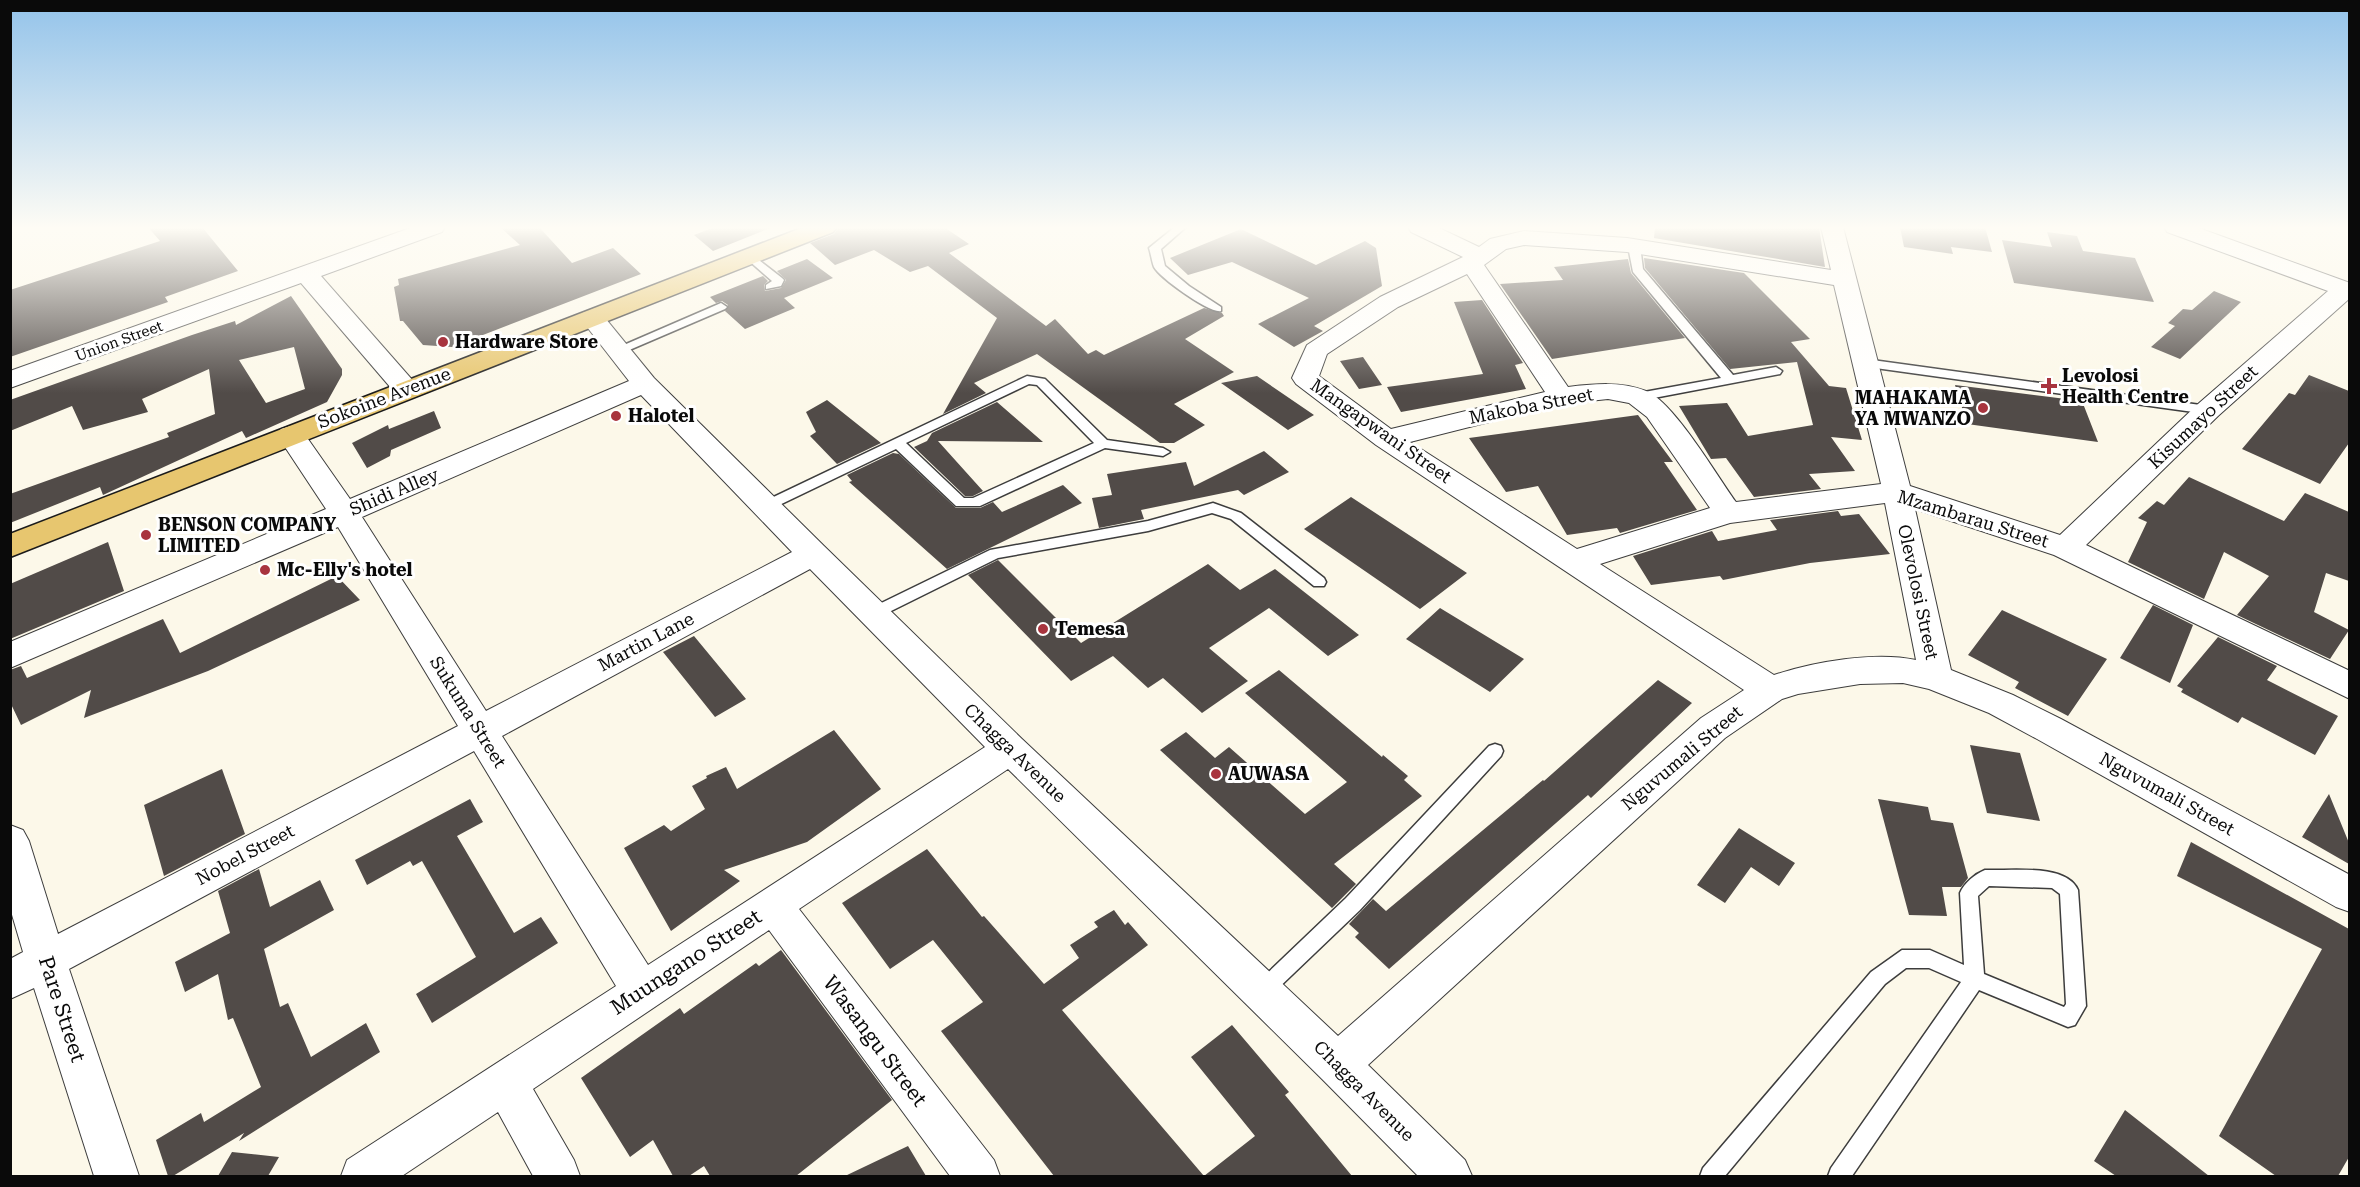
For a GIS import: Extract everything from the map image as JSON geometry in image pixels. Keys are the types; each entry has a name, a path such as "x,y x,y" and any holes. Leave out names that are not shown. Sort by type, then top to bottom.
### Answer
{"main road":[{"name":"Sokoine Avenue","path":"10,546 406,389 685,282"}],"street":[{"name":"Union Street","path":"10,380 283,282"},
{"path":"313,282 406,389"},
{"name":"Mangapwani Street","path":"1429,282 1389,302 1316,350 1305,378 1386,439 1770,690"},
{"path":"1489,282 1562,396"},
{"name":"Olevolosi Street","path":"1845,282 1897,492 1936,678"},
{"path":"2332,282 2348,288"},
{"name":"Kisumayo Street","path":"2065,548 2208,410 2348,288"},
{"name":"Chagga Avenue","path":"592,318 616,351 645,384 1010,749 1337,1064 1434,1171"},
{"name":"Shidi Alley","path":"10,656 645,384"},
{"name":"Makoba Street","path":"1386,439 1562,396 1608,391 1638,397 1657,411 1728,513"},
{"name":"Sukuma Street","path":"291,435 344,513 642,991"},
{"name":"Mzambarau Street","path":"1573,561 1728,513 1897,492 2065,548 2348,683"},
{"name":"Martin Lane","path":"479,729 813,554"},
{"name":"Nguvumali Street","path":"1337,1064 1713,728 1770,690 1796,681 1860,670 1903,670 1936,678 2001,704 2349,895"},
{"name":"Nobel Street","path":"10,980 479,729"},
{"name":"Muungano Street","path":"363,1176 1010,749"},
{"name":"Pare Street","path":"10,841 46,962 116,1176"},
{"name":"Wasangu Street","path":"773,905 978,1176"},
{"path":"505,1082 558,1176"}],"lane":[{"path":"770,287 777,282"},
{"path":"1178,282 1217,309"},
{"path":"1647,282 1729,380"},
{"path":"616,351 721,307"},
{"path":"1865,363 2208,410"},
{"path":"1638,397 1776,371"},
{"path":"766,506 898,443 950,415 1027,380 1041,382 1103,444"},
{"path":"898,443 961,503 975,503 1103,444 1163,452"},
{"path":"873,613 995,554 1148,526 1213,508 1236,516 1319,582"},
{"path":"1262,991 1353,904 1495,751"},
{"path":"1711,1176 1878,978 1902,959 1930,959 1976,979 2068,1018 2076,1006 2069,890 2056,880 1985,878 1969,893 1976,979 1839,1176"}],"building":[{"path":"33,282 206,282 165,297 168,302 10,357 10,290"},
{"path":"399,282 619,282 452,347 423,345 403,321 400,321 394,287 399,285"},
{"path":"747,282 767,282 764,285 765,291 781,288 785,282 822,282 784,298 795,308 745,329 725,311 728,305 722,301 716,303 710,297"},
{"path":"950,282 988,282 1046,326 1055,319 1088,354 1096,350 1104,355 1204,308 1222,313 1224,316 1185,339 1234,372 1174,404 1205,425 1174,443 1160,443 1037,354 974,383 986,393 943,414 997,318"},
{"path":"1276,282 1381,282 1382,286 1314,326 1323,331 1294,347 1258,324 1309,298"},
{"path":"1639,282 1685,338 1552,359 1500,284"},
{"path":"1657,282 1753,282 1810,339 1791,342 1829,386 1846,388 1862,440 1831,437 1855,471 1809,474 1821,489 1754,497 1726,458 1711,459 1679,406 1727,403 1748,436 1813,425 1797,362 1730,369"},
{"path":"2146,282 2154,302 2014,283"},
{"path":"2214,291 2241,302 2180,359 2151,347 2175,326 2168,323 2183,309 2192,310"},
{"path":"291,296 342,369 342,375 327,402 246,438 242,431 103,495 100,487 10,523 10,494 169,437 167,433 215,414 209,369 142,399 148,412 83,430 72,406 10,431 10,400 192,335 235,321 236,325","holes":["294,347 305,389 266,403 239,360"]},
{"path":"1482,300 1523,363 1515,365 1526,389 1401,412 1387,387 1483,374 1454,302"},
{"path":"1363,357 1382,385 1359,389 1340,361"},
{"path":"2309,375 2349,391 2349,443 2320,484 2242,449 2289,393 2295,395"},
{"path":"1257,376 1314,415 1288,430 1221,383"},
{"name":"MAHAKAMA YA MWANZO","path":"1955,385 2082,401 2098,442 1967,424"},
{"path":"827,400 881,443 837,464 810,436 816,432 806,412"},
{"path":"997,402 1043,442 938,441 983,491 973,496 965,496 914,447 927,441 932,433"},
{"path":"434,411 441,428 391,450 390,456 367,468 352,443 388,425 389,429"},
{"path":"1638,415 1673,462 1664,462 1697,510 1620,533 1617,528 1567,535 1538,486 1506,492 1469,438"},
{"path":"1264,451 1289,472 1244,495 1238,490 1141,510 1144,519 1099,528 1092,498 1112,495 1107,474 1186,462 1194,486"},
{"path":"893,453 899,454 956,508 980,508 993,502 1002,512 1063,485 1082,503 947,569 849,482 852,481 847,475"},
{"path":"2189,477 2284,521 2305,493 2349,512 2349,581 2326,573 2314,612 2349,630 2330,659 2237,615 2269,576 2224,552 2204,599 2128,562 2147,522 2138,518 2157,501 2164,505"},
{"path":"1351,497 1467,573 1420,609 1304,529"},
{"path":"1838,511 1841,516 1859,514 1890,554 1810,563 1723,580 1720,576 1651,585 1633,556 1712,531 1718,541 1777,530 1770,520"},
{"path":"108,542 124,591 10,639 10,584"},
{"path":"998,560 1081,643 1208,564 1240,590 1275,569 1359,635 1328,656 1269,608 1209,648 1248,681 1202,713 1163,678 1148,688 1113,656 1071,681 968,575"},
{"path":"337,576 360,600 208,671 84,718 91,690 21,725 10,702 10,670 21,666 27,678 163,619 180,653"},
{"path":"2153,605 2193,625 2170,683 2120,658"},
{"path":"1440,608 1524,659 1490,692 1406,639"},
{"path":"2002,610 2107,659 2068,716 2015,688 2019,682 1968,655"},
{"path":"694,636 746,699 715,717 663,652"},
{"path":"2218,637 2277,666 2267,680 2338,716 2315,755 2242,717 2238,723 2181,692 2183,689 2177,686"},
{"path":"1279,670 1382,757 1383,755 1408,776 1404,780 1422,796 1334,864 1356,884 1332,908 1160,750 1186,732 1215,758 1229,747 1305,814 1347,782 1245,693"},
{"path":"1658,680 1692,703 1591,798 1588,795 1389,969 1355,937 1359,933 1349,924 1373,899 1386,911 1544,781"},
{"path":"834,730 881,789 807,842 724,870 740,881 671,931 624,848 664,825 671,831 705,809 692,786 707,778 706,776 726,767 737,789"},
{"path":"1970,745 2020,753 2040,821 1987,813"},
{"path":"222,769 245,834 164,876 144,805"},
{"path":"2329,794 2349,843 2349,864 2302,837"},
{"path":"470,799 483,822 457,836 514,933 541,917 558,943 432,1023 416,994 476,957 422,861 413,866 410,861 367,885 355,860"},
{"path":"1878,799 1928,807 1931,820 1953,823 1968,878 1961,887 1942,887 1947,916 1909,915"},
{"path":"1739,828 1795,863 1779,886 1751,867 1725,903 1697,885"},
{"path":"2191,842 2349,929 2349,1157 2338,1176 2276,1176 2219,1136 2322,949 2177,876"},
{"path":"927,849 982,917 984,916 1044,984 1079,958 1070,945 1098,927 1094,922 1114,910 1125,925 1128,922 1148,945 1062,1010 1204,1176 1054,1176 941,1031 983,1002 933,940 890,969 842,903"},
{"path":"259,869 270,907 320,880 334,910 264,949 280,1007 288,1003 311,1057 366,1023 380,1052 239,1141 244,1133 173,1176 168,1176 156,1140 201,1113 204,1122 261,1087 233,1018 228,1020 218,974 185,992 175,962 230,933 218,891"},
{"path":"781,950 892,1100 796,1176 710,1176 704,1166 689,1176 673,1176 653,1140 630,1157 581,1078 680,1008 684,1014 756,963 759,966"},
{"path":"1232,1025 1289,1092 1285,1095 1352,1176 1204,1176 1255,1136 1191,1057"},
{"path":"2125,1110 2209,1176 2116,1176 2094,1161"},
{"path":"908,1146 926,1176 845,1176"},
{"path":"232,1152 279,1157 268,1176 218,1176"}],"place":[{"name":"Hardware Store","path":"443,342"},
{"name":"Levolosi Health Centre","path":"2049,386"},
{"name":"MAHAKAMA YA MWANZO","path":"1983,408"},
{"name":"Halotel","path":"616,416"},
{"name":"BENSON COMPANY LIMITED","path":"146,535"},
{"name":"Mc-Elly's hotel","path":"265,570"},
{"name":"Temesa","path":"1043,629"},
{"name":"AUWASA","path":"1216,774"}]}
